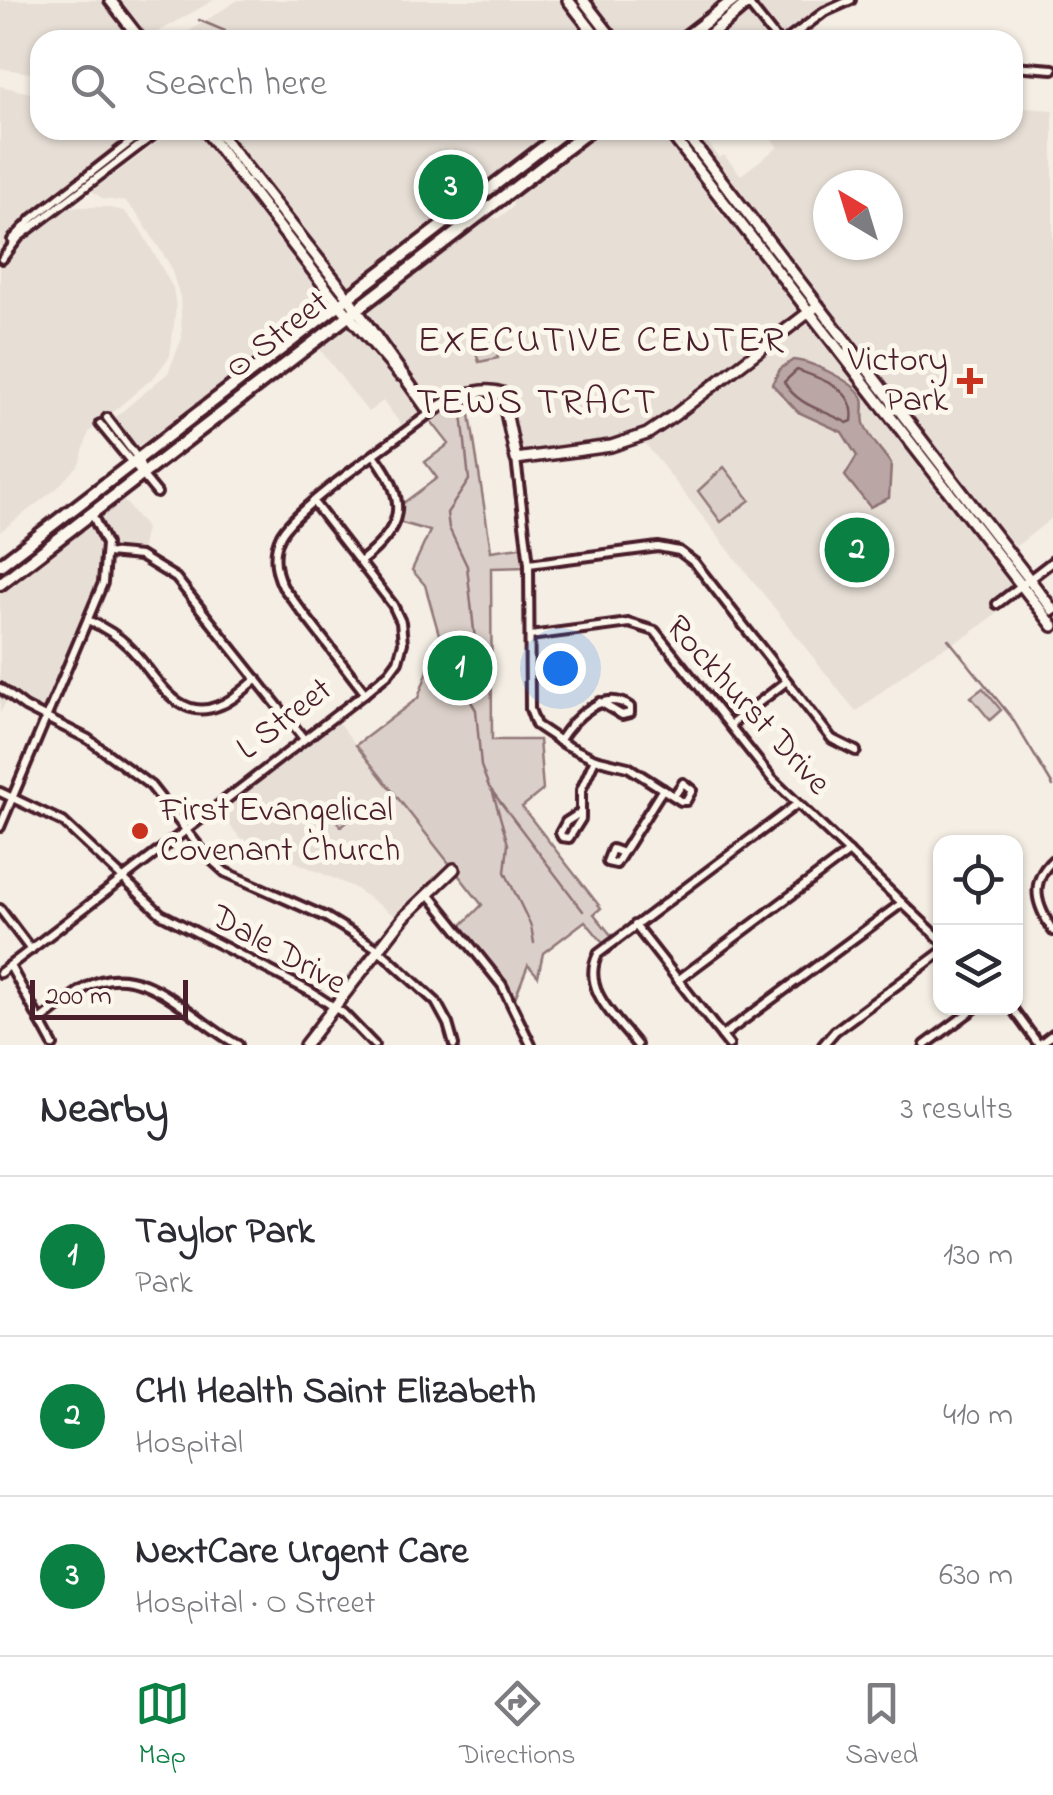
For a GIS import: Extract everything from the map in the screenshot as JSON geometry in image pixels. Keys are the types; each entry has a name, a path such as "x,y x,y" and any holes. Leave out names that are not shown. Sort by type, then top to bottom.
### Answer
{"main road":[{"path":"110,0 133,30"},
{"path":"568,0 591,30"},
{"path":"583,0 606,30"},
{"path":"695,30 734,0"},
{"path":"715,30 748,1"},
{"path":"212,140 344,301"},
{"path":"225,140 386,361 430,414 456,398 492,390 500,392 505,398 516,460 612,446 650,432 813,309"},
{"name":"O Street","path":"0,565 553,140"},
{"name":"O Street","path":"0,584 577,140"},
{"path":"676,140 1026,583 1053,626"},
{"path":"690,140 813,309"},
{"path":"235,170 263,198 273,202"},
{"path":"1026,583 1053,610"},
{"path":"305,1045 378,949 454,869"}],"street":[{"path":"801,30 824,12 851,0"},
{"path":"748,1 770,30"},
{"path":"1023,67 1053,69"},
{"path":"133,140 24,226 2,259 20,237 147,140"},
{"path":"365,693 286,591 277,572 276,553 282,534 294,518 430,414"},
{"path":"104,421 157,492"},
{"path":"360,562 386,538 398,512 394,485 374,456"},
{"path":"516,460 529,564 530,709 536,725 595,759 628,767 674,796"},
{"name":"L Street","path":"0,973 392,669 401,652 403,634 396,610 314,503"},
{"path":"0,827 104,576 107,553 102,531 92,514"},
{"path":"529,564 658,546 680,550 695,563 827,733 836,743 856,752"},
{"path":"107,553 140,556 172,574 304,740"},
{"path":"997,604 1053,561"},
{"path":"88,620 128,645 168,695 185,706 204,710 217,707 257,679"},
{"name":"Rockhurst Drive","path":"530,636 629,623 649,628 665,641 773,780 933,932"},
{"path":"730,725 787,681"},
{"path":"0,688 20,704 88,739 151,786 204,853 225,872 326,917 378,949 436,1002 454,1045"},
{"path":"560,741 569,728 600,702"},
{"path":"580,813 581,790 595,759"},
{"path":"623,853 663,789"},
{"name":"Dale Drive","path":"0,792 69,826 167,918 303,988 334,1008 374,1045"},
{"path":"637,1045 596,992 593,965 603,948 797,804"},
{"path":"678,980 849,852"},
{"path":"1053,860 1042,874 1036,894 1039,909 1053,931"},
{"path":"428,893 496,976 531,1045"},
{"path":"722,1036 902,902"},
{"path":"0,909 31,950"},
{"path":"635,924 729,1045"},
{"path":"823,1045 835,1031 933,958"},
{"path":"10,966 53,1045"},
{"path":"40,1022 87,987 127,979 154,988 238,1045"},
{"path":"925,1045 966,1015"},
{"path":"1017,1015 1039,1045 1053,1034"}],"shaded area":[{"path":"0,0 214,0 162,30 30,30 30,73 0,68"},
{"path":"238,0 722,0 683,30 191,30"},
{"path":"763,0 851,0 802,30 726,30"},
{"path":"0,86 30,93 30,140 127,140 52,198 70,207 124,211 140,229 173,288 176,308 170,356 154,377 89,432 79,464 57,488 0,532"},
{"name":"Victory Park","path":"1023,108 1053,110 1053,517 1014,548 701,140 706,140 720,158 724,155 741,175 778,147 773,140 1023,140"},
{"path":"161,140 204,140 326,297 321,310 136,448 113,419 168,373 182,338 180,297 170,265 139,216 126,202 103,199 92,191"},
{"path":"232,140 540,140 348,288"},
{"path":"587,140 668,140 716,202 713,205 737,230 1019,596 970,634 923,659 856,712 640,437 516,459 500,392 450,400 407,432 383,401 368,412 318,347 342,330 361,328 371,307 487,217 498,218 512,208 514,196"},
{"path":"493,328 498,358 479,362 473,343"},
{"path":"467,395 491,551 527,546 529,567 491,568 492,740 539,740 543,790 522,807 601,908 594,914 615,940 606,946 585,921 543,953 538,976 528,965 513,1003 458,929 482,905 356,745 418,698 440,638 425,585 412,570 430,531 395,521 398,507 437,478 425,462 449,444 427,416"},
{"path":"724,467 750,500 721,522 698,491"},
{"path":"122,498 146,528 140,556 107,553 106,571 46,717 9,696 0,713 0,591 60,545 103,519 105,512"},
{"path":"983,688 1001,710 990,720 971,697"},
{"path":"334,717 454,869 401,920 353,887 239,837 216,807"},
{"path":"356,800 363,809 341,826 330,811 341,803 349,805"}],"water":[{"path":"793,360 832,374 859,392 866,429 891,464 889,498 870,507 845,476 857,456 842,432 798,412 772,384 780,369"}],"waterway":[{"path":"199,20 223,30"},
{"path":"461,404 469,480 447,513 449,528 467,566 475,640 469,647 476,654 477,691 469,698 476,710 481,766 489,787 583,911"},
{"path":"948,639 1012,718 1053,786"},
{"path":"493,793 508,844 505,872 531,926 534,943"}],"place":[{"name":"NextCare Urgent Care","path":"451,187"},
{"name":"Victory Park","path":"970,381"},
{"name":"CHI Health Saint Elizabeth","path":"857,550"},
{"name":"Taylor Park","path":"460,668"},
{"name":"First Evangelical Covenant Church","path":"140,831"}],"district":[{"name":"EXECUTIVE CENTER","path":"602,342"},
{"name":"TEWS TRACT","path":"537,404"}]}
